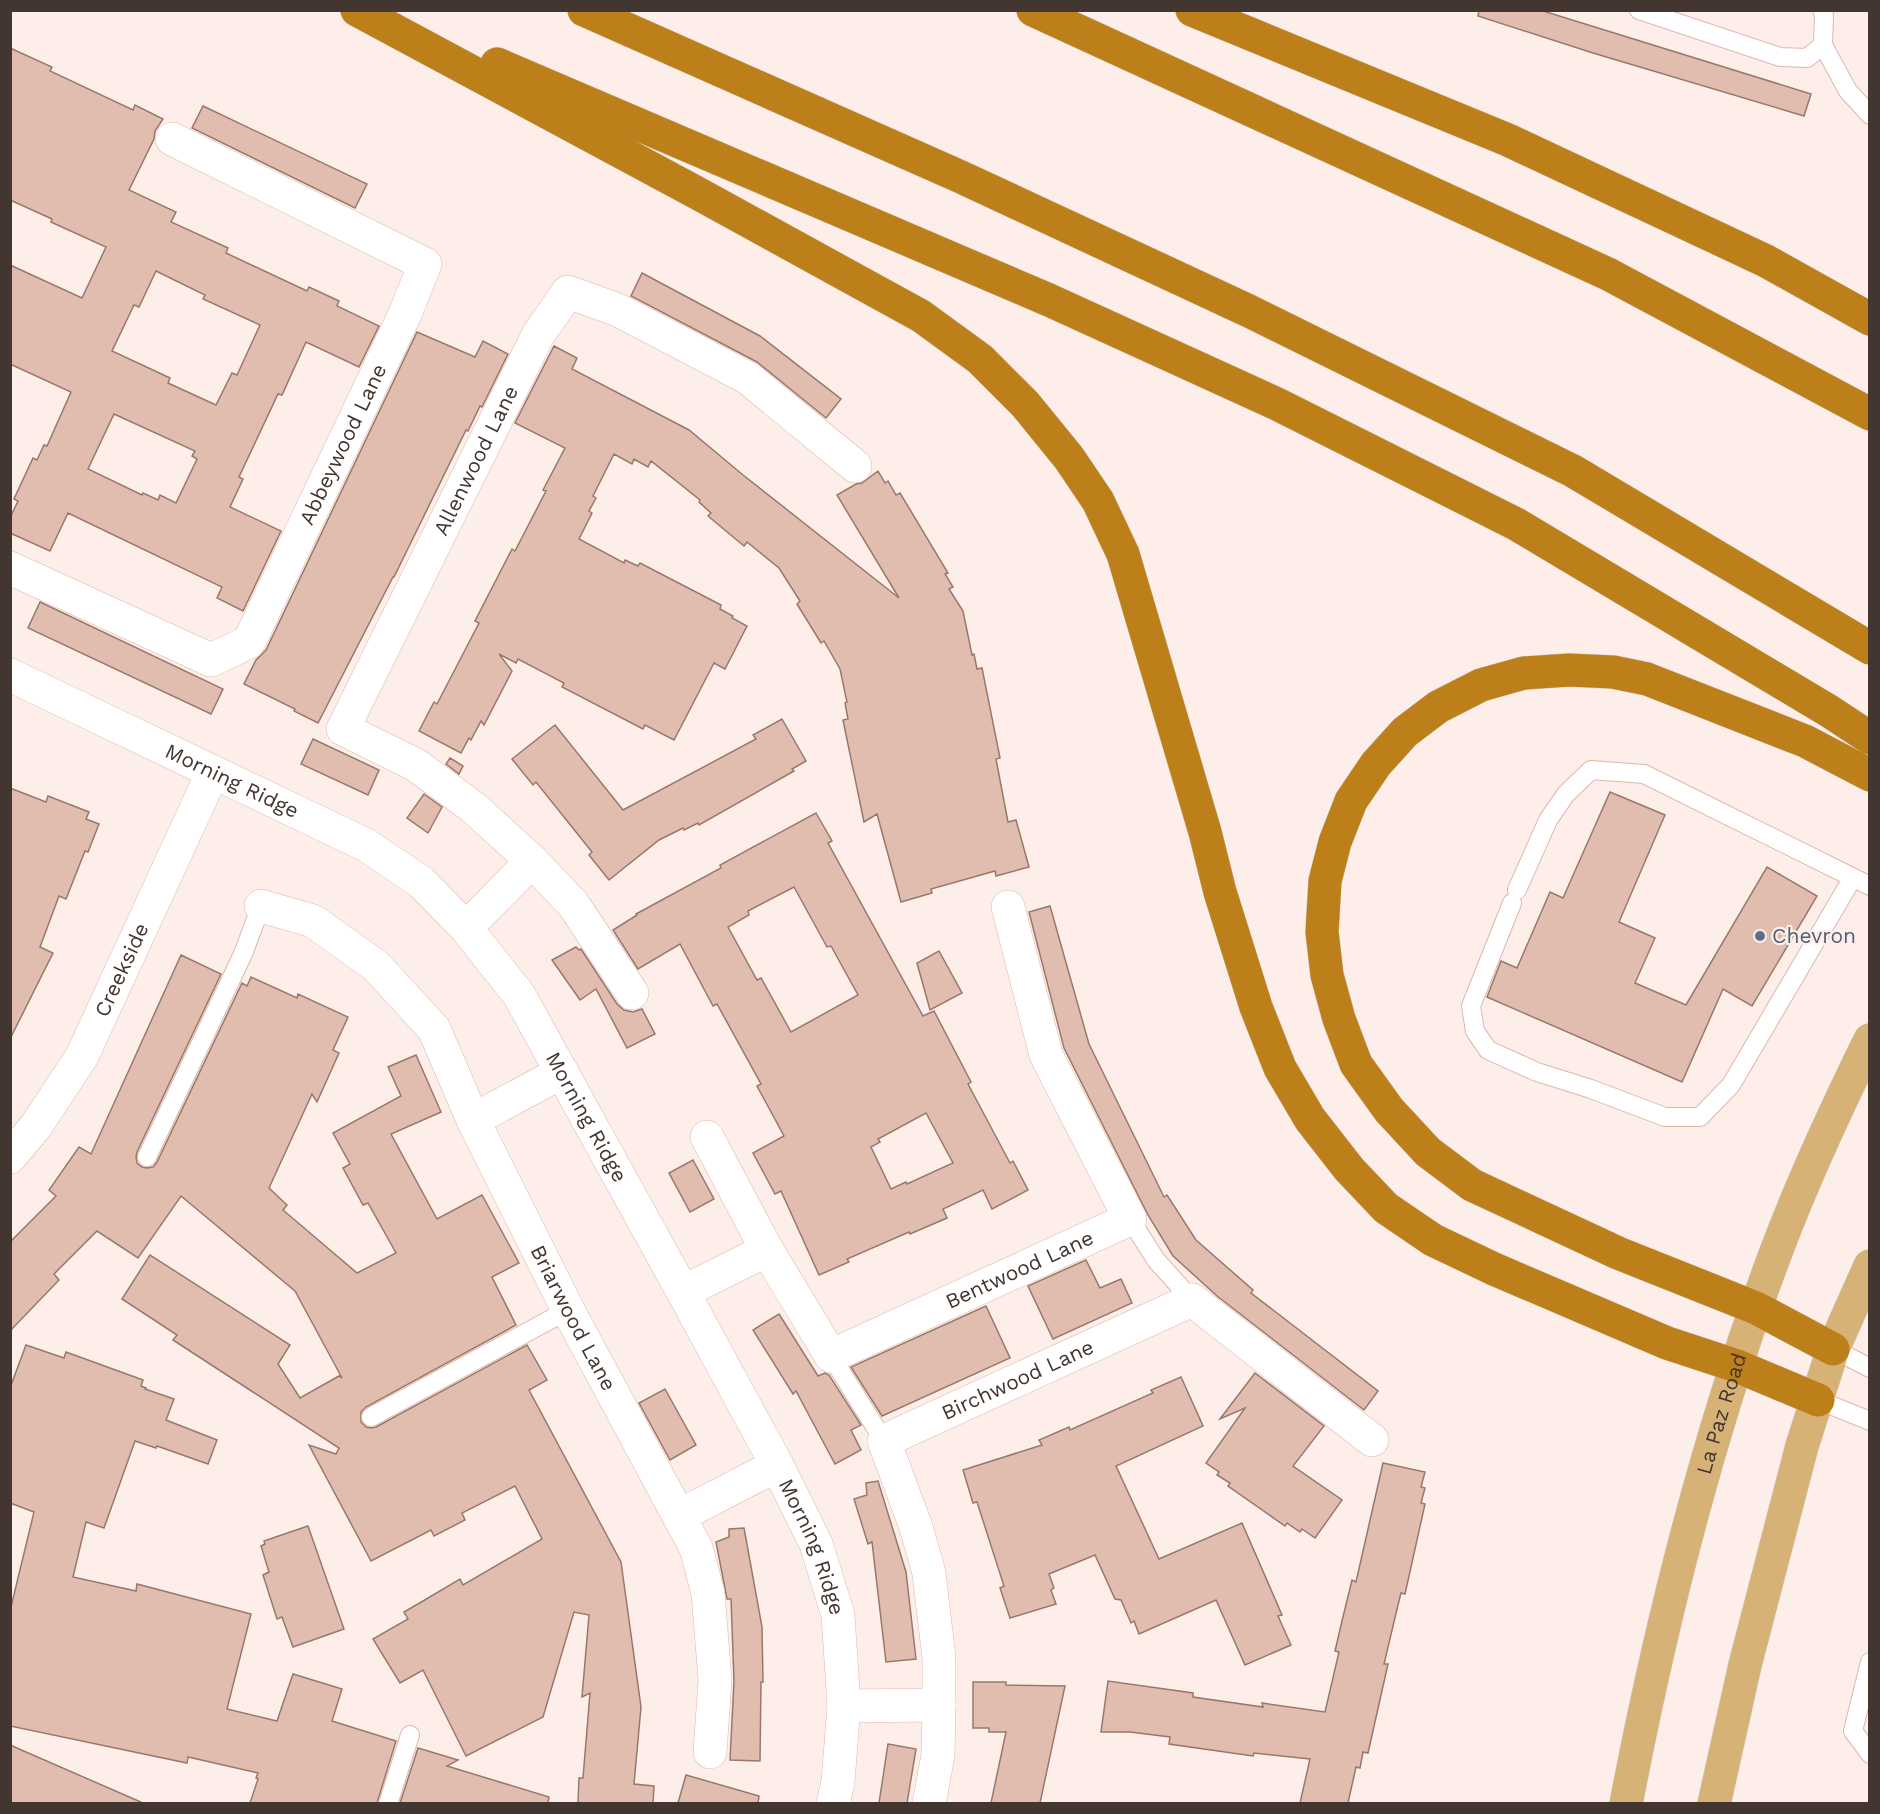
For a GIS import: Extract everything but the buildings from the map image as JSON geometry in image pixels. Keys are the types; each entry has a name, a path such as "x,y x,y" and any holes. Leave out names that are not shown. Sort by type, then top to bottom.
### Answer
{"highway":[{"path":"357,10 921,316 980,359 1025,404 1069,458 1098,501 1123,554 1205,832 1220,892 1256,1007 1280,1068 1310,1119 1349,1170 1386,1208 1433,1240 1494,1269 1667,1342 1737,1366 1818,1400"},
{"path":"372,10 1049,300 1277,404 1516,524 1829,711 1869,738"},
{"path":"584,10 951,172 1302,337 1573,471 1864,645"},
{"path":"1033,10 1608,274 1869,414"},
{"path":"1191,10 1508,140 1766,261 1869,319"},
{"path":"1833,1349 1756,1308 1618,1252 1472,1185 1428,1152 1389,1110 1356,1064 1339,1019 1328,975 1322,932 1325,881 1335,842 1352,801 1376,764 1405,732 1438,707 1481,685 1524,673 1569,670 1613,672 1647,679 1805,741 1869,775"}],"main road":[{"name":"La Paz Road","path":"1626,1803 1679,1559 1737,1366 1777,1250 1823,1140 1869,1040"},
{"path":"1714,1803 1744,1665 1800,1456 1833,1349 1869,1266"}],"street":[{"name":"Abbeywood Lane","path":"12,571 211,660 249,642 405,315 424,264 172,139"},
{"name":"Allenwood Lane","path":"632,993 573,904 532,861 474,808 416,765 343,729 538,335 568,292 618,310 748,378 855,466"},
{"name":"Morning Ridge","path":"10,675 366,845 421,882 466,928 519,995 684,1292 816,1544 838,1615 844,1706 838,1782 833,1803"},
{"name":"Creekside","path":"10,1158 36,1126 82,1056 213,772"},
{"path":"466,928 532,861"},
{"name":"Briarwood Lane","path":"261,906 313,921 376,966 434,1029 473,1120 568,1310 696,1548 708,1593 715,1680 710,1752"},
{"path":"1008,907 1046,1055 1130,1219"},
{"path":"473,1120 562,1072"},
{"path":"707,1137 767,1250 831,1356"},
{"name":"Bentwood Lane","path":"831,1356 1130,1219"},
{"path":"684,1292 767,1250"},
{"path":"1192,1300 1372,1440"},
{"name":"Birchwood Lane","path":"884,1441 1192,1300"},
{"path":"884,1441 916,1527 929,1573 939,1658 938,1755 929,1803"},
{"path":"679,1516 777,1466"},
{"path":"844,1706 939,1705"}],"lane":[{"path":"1639,10 1780,57 1806,58 1823,45"},
{"path":"1822,10 1824,16 1823,45 1848,91 1869,115"},
{"path":"1852,879 1731,1085 1700,1117 1665,1117 1591,1089 1537,1072 1488,1050 1475,1030 1471,1005 1548,820 1566,794 1591,770 1644,774 1869,886"},
{"path":"147,1157 243,954 261,906"},
{"path":"1130,1219 1156,1260 1192,1300"},
{"path":"371,1416 568,1310"},
{"path":"1833,1349 1869,1368"},
{"path":"831,1356 884,1441"},
{"path":"1818,1400 1869,1421"},
{"path":"1869,1662 1853,1731 1869,1754"},
{"path":"388,1803 410,1735"}],"place":[{"name":"Chevron","path":"1760,936"}]}
